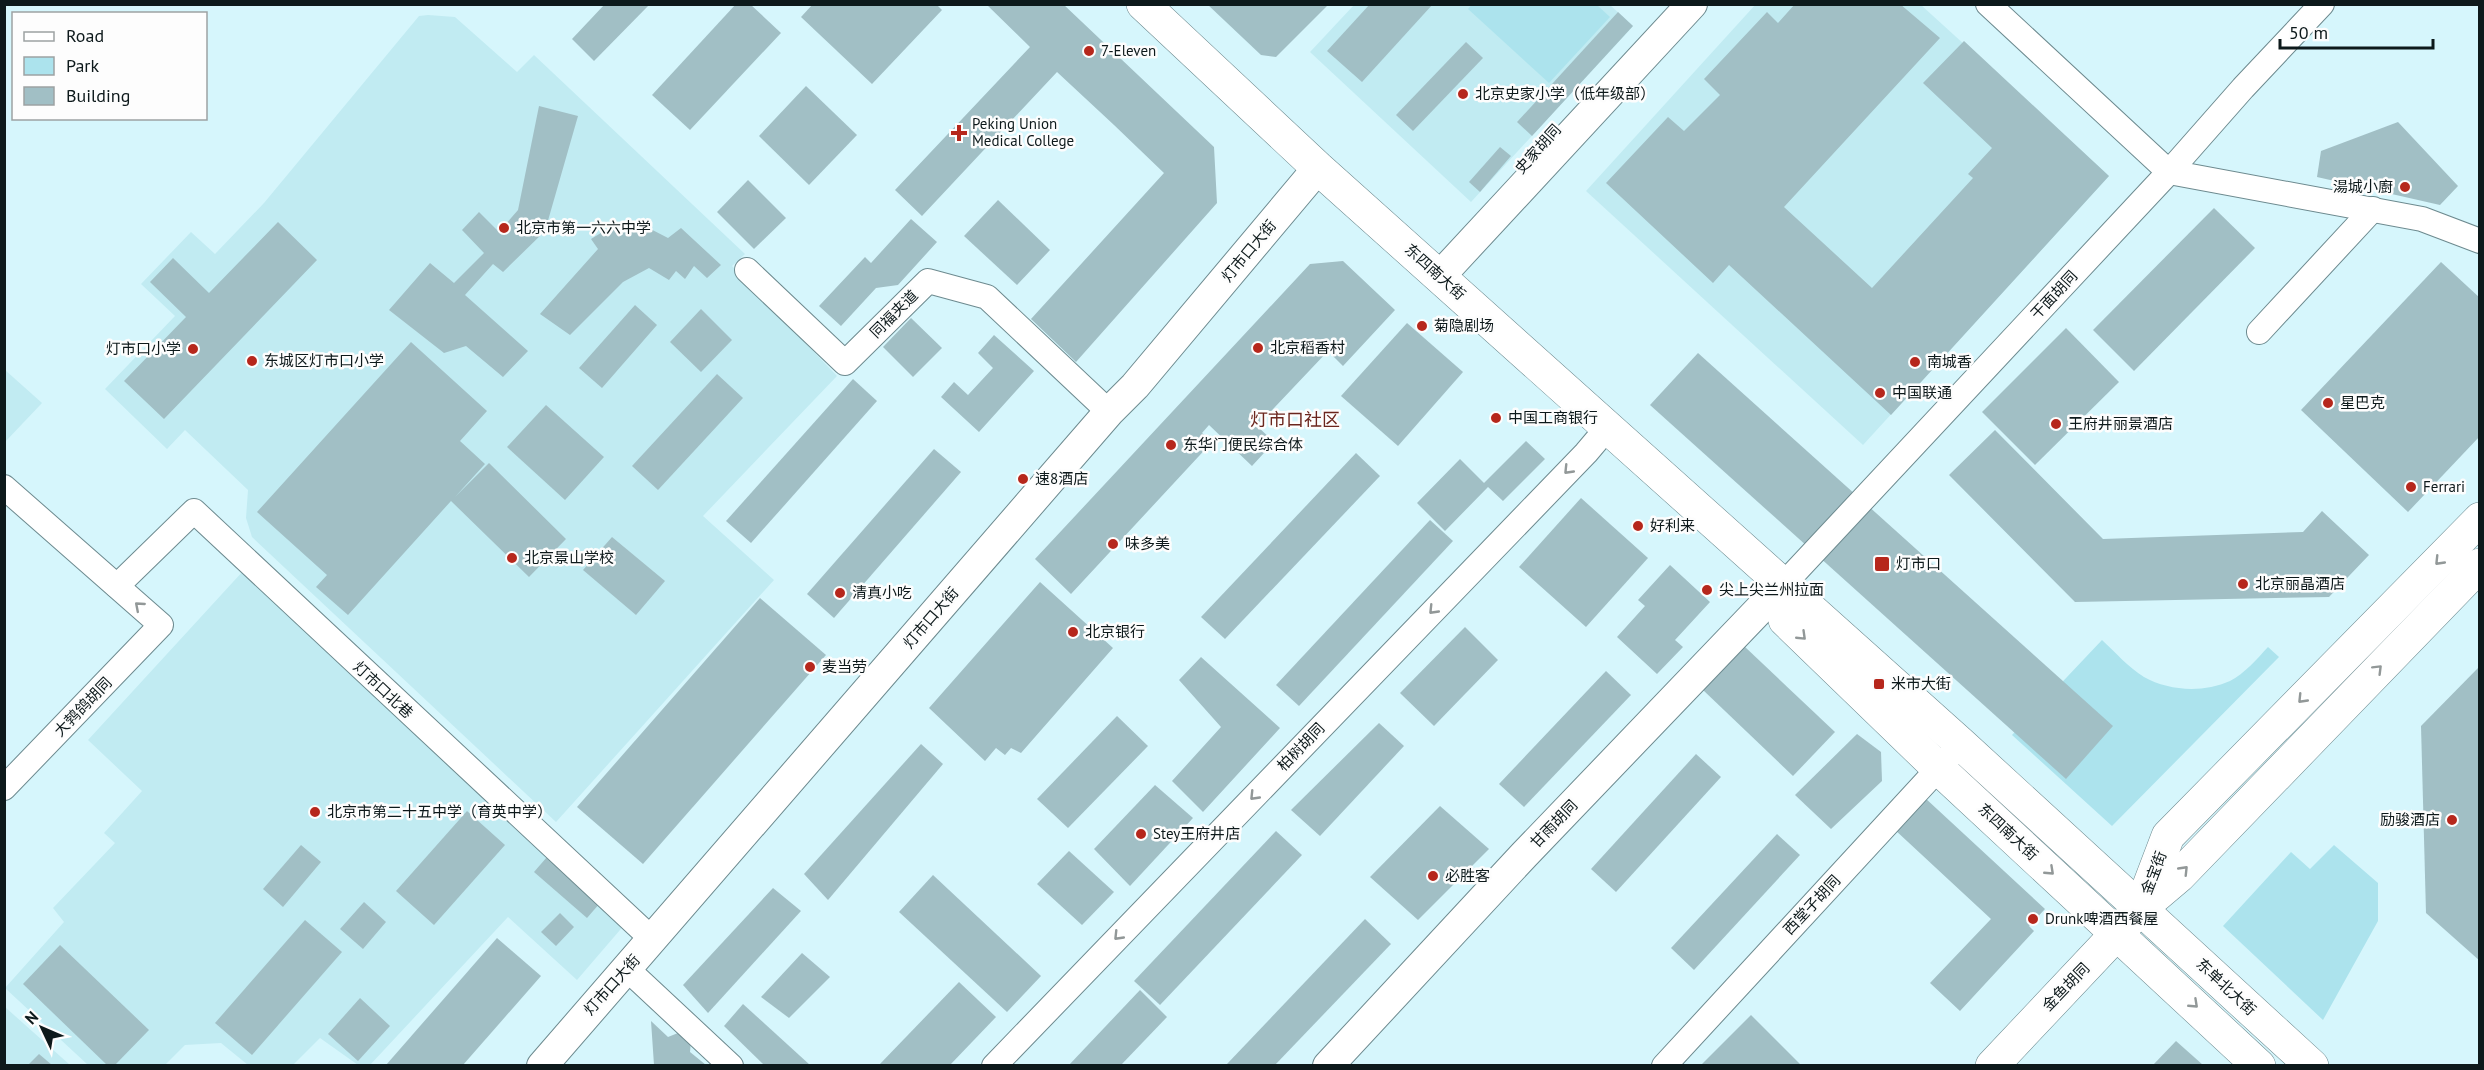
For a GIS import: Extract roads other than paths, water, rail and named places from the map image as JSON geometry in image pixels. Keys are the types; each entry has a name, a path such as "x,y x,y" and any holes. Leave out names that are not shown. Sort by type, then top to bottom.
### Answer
{"main road":[{"name":"东四南大街","path":"1143,4 1318,168 1961,744 2140,909"},
{"name":"金宝街","path":"2140,909 2168,836 2480,519"},
{"name":"金宝街","path":"2140,909 2179,876 2480,565"},
{"name":"东四南大街","path":"1784,585 1785,620 1938,768 2259,1065"},
{"name":"金鱼胡同","path":"1992,1065 2140,909"},
{"name":"东单北大街","path":"2140,909 2312,1065"}],"street":[{"name":"史家胡同","path":"1435,271 1669,4"},
{"path":"1435,271 1692,4"},
{"path":"1988,4 2169,172 2422,219 2480,241"},
{"name":"干面胡同","path":"1784,585 2169,172 2243,88 2322,4"},
{"name":"灯市口大街","path":"542,1065 653,940 1109,412 1135,386 1318,168"},
{"path":"2259,332 2373,209"},
{"name":"同福夹道","path":"747,270 845,363 928,281 987,297 1109,412"},
{"name":"柏树胡同","path":"994,1065 1586,453 1608,427"},
{"path":"4,487 117,586"},
{"name":"灯市口北巷","path":"117,586 194,511 653,940"},
{"name":"甘雨胡同","path":"1328,1065 1516,863 1784,585"},
{"name":"大鹁鸽胡同","path":"4,788 162,626 117,586"},
{"name":"西堂子胡同","path":"1664,1065 1961,744"},
{"path":"627,968 731,1065"}],"place":[{"name":"7-Eleven","path":"1089,51"},
{"name":"北京史家小学（低年级部）","path":"1463,94"},
{"name":"Peking Union Medical College","path":"959,133"},
{"name":"湯城小廚","path":"2405,187"},
{"name":"北京市第一六六中学","path":"504,228"},
{"name":"菊隐剧场","path":"1422,326"},
{"name":"北京稻香村","path":"1258,348"},
{"name":"灯市口小学","path":"193,349"},
{"name":"东城区灯市口小学","path":"252,361"},
{"name":"南城香","path":"1915,362"},
{"name":"中国联通","path":"1880,393"},
{"name":"星巴克","path":"2328,403"},
{"name":"中国工商银行","path":"1496,418"},
{"name":"王府井丽景酒店","path":"2056,424"},
{"name":"东华门便民综合体","path":"1171,445"},
{"name":"速8酒店","path":"1023,479"},
{"name":"Ferrari","path":"2411,487"},
{"name":"好利来","path":"1638,526"},
{"name":"味多美","path":"1113,544"},
{"name":"北京景山学校","path":"512,558"},
{"name":"灯市口","path":"1882,564"},
{"name":"北京丽晶酒店","path":"2243,584"},
{"name":"尖上尖兰州拉面","path":"1707,590"},
{"name":"清真小吃","path":"840,593"},
{"name":"北京银行","path":"1073,632"},
{"name":"麦当劳","path":"810,667"},
{"name":"米市大街","path":"1879,684"},
{"name":"北京市第二十五中学（育英中学）","path":"315,812"},
{"name":"励骏酒店","path":"2452,820"},
{"name":"Stey王府井店","path":"1141,834"},
{"name":"必胜客","path":"1433,876"},
{"name":"Drunk啤酒西餐屋","path":"2033,919"}],"district":[{"name":"灯市口社区","path":"1295,420"}]}
